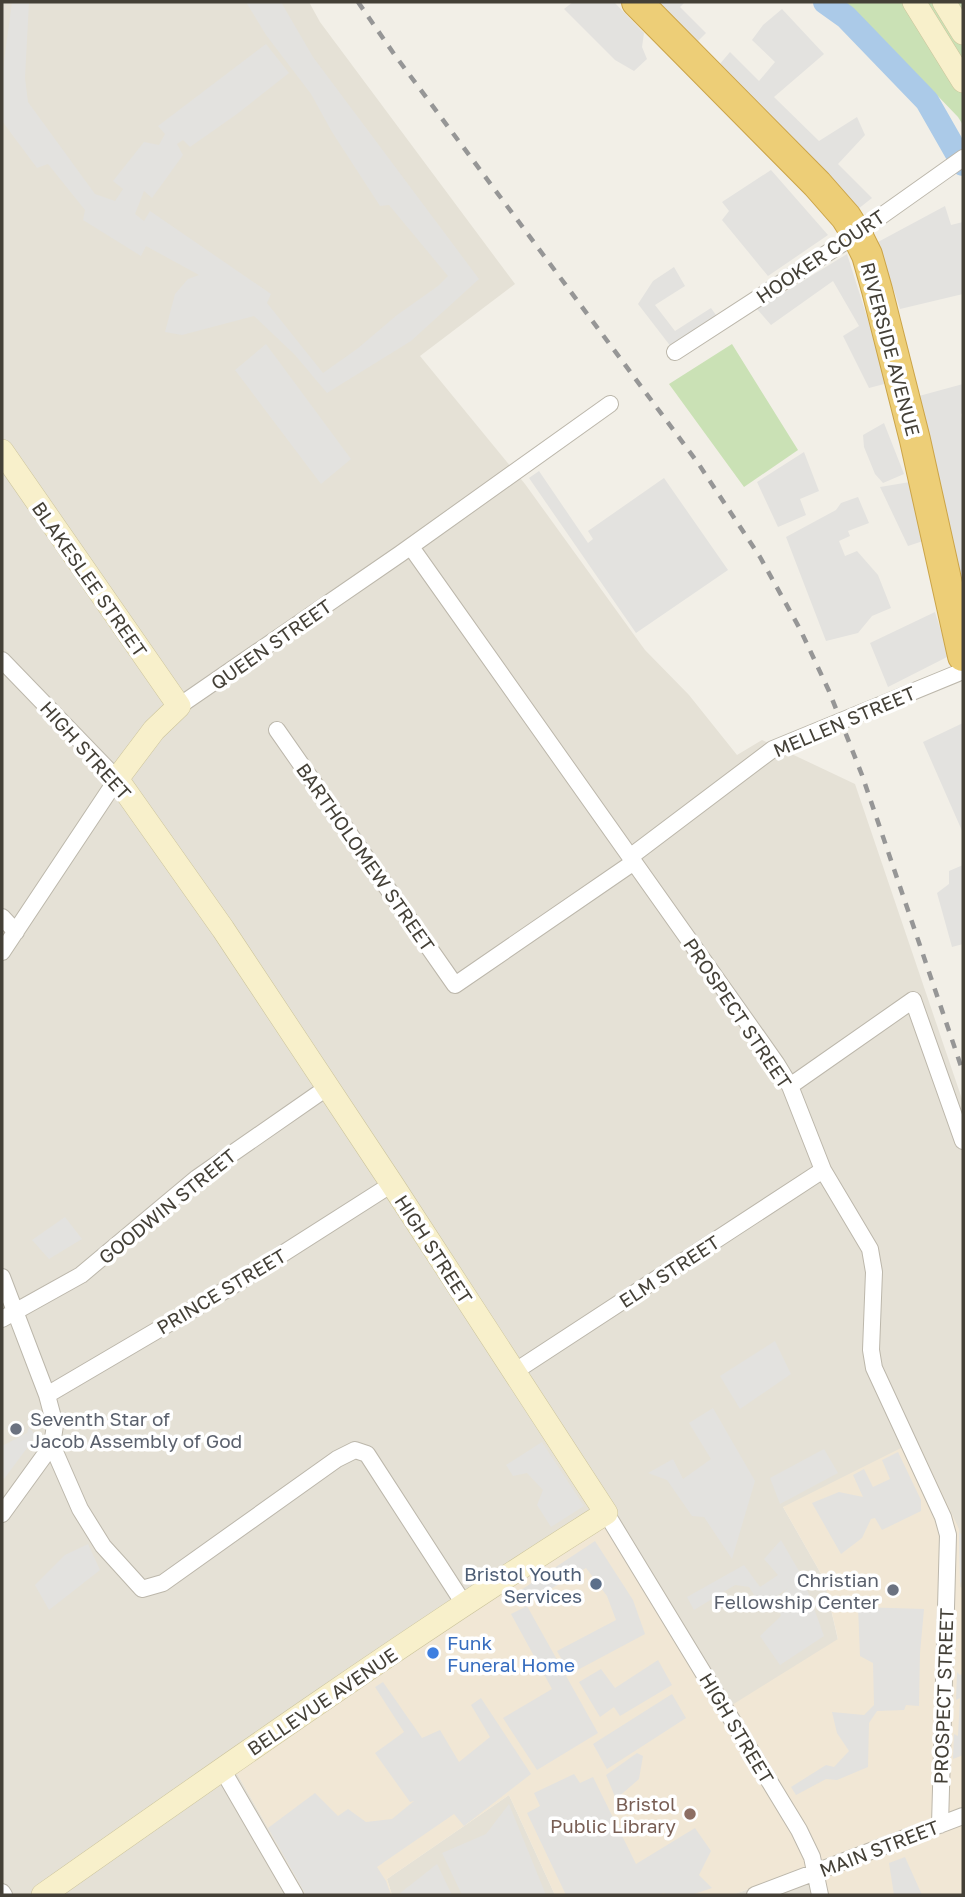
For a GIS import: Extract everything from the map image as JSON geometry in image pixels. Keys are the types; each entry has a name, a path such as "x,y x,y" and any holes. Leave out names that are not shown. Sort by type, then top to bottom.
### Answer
{"highway":[{"name":"RIVERSIDE AVENUE","path":"637,2 817,184 846,217 867,255 915,440 963,656"}],"street":[{"path":"914,2 963,82"},
{"path":"944,2 963,33"},
{"name":"HOOKER COURT","path":"675,352 856,233 963,158"},
{"name":"QUEEN STREET","path":"2,952 117,779 154,730 179,706 411,547 610,404"},
{"name":"BLAKESLEE STREET","path":"2,451 179,706"},
{"name":"PROSPECT STREET","path":"411,547 790,1086 823,1170 870,1249 874,1272 871,1350 874,1368 943,1517 948,1535 940,1825"},
{"name":"HIGH STREET","path":"2,660 117,779 223,929 328,1087 606,1513 799,1830 812,1857 820,1895"},
{"name":"MELLEN STREET","path":"455,985 632,859 773,749 963,671"},
{"name":"BARTHOLOMEW STREET","path":"277,730 455,985"},
{"path":"2,917 16,932"},
{"path":"790,1086 913,1000 963,1141"},
{"name":"GOODWIN STREET","path":"8,1316 81,1275 197,1178 328,1087"},
{"name":"ELM STREET","path":"514,1372 823,1170"},
{"name":"PRINCE STREET","path":"47,1395 229,1288 392,1184"},
{"path":"2,1277 8,1316 47,1395 55,1425 52,1445 2,1514"},
{"path":"52,1445 80,1508 103,1546 142,1590 163,1583 337,1459 355,1450 367,1454 464,1604"},
{"name":"BELLEVUE AVENUE","path":"43,1895 464,1604 606,1513"},
{"path":"222,1769 295,1895"},
{"name":"MAIN STREET","path":"755,1895 963,1816"}],"shaded area":[{"path":"2,2 309,2 320,22 515,284 420,356 525,484 645,650 689,695 737,755 762,740 855,784 963,1102 963,1588 960,1588 959,1529 783,1507 824,1579 838,1640 732,1706 609,1502 227,1756 306,1895 2,1895"},
{"path":"12,2 29,2 25,78 28,102 95,194 115,201 123,189 113,181 144,142 159,145 165,134 158,126 266,44 289,73 190,147 183,140 177,144 183,155 152,198 144,191 135,214 144,221 150,211 271,294 267,303 323,373 448,276 389,205 380,206 311,94 266,35 246,2 281,2 313,57 479,279 411,341 327,393 295,355 254,316 182,335 165,332 175,294 188,279 199,275 146,246 141,256 83,220 85,210 48,164 37,168 2,121 2,76"},
{"path":"573,2 614,2 644,33 642,47 647,59 634,71 615,60 564,9"},
{"path":"656,2 685,2 680,7 706,33 695,44"},
{"path":"782,9 824,54 774,97 819,141 857,117 865,135 838,164 872,198 858,209 719,65 730,52 759,81 775,62 752,40 763,25"},
{"path":"771,170 828,235 768,276 722,220 729,211 722,202"},
{"path":"945,206 951,225 963,222 963,294 900,309 878,242"},
{"path":"847,254 888,383 869,388 843,336 859,326 833,281 771,325 757,309"},
{"path":"674,267 685,286 655,305 675,331 711,308 721,322 675,352 638,304 653,281"},
{"path":"266,344 351,459 321,484 235,370"},
{"path":"963,384 963,571 958,573 919,396"},
{"path":"884,423 904,474 883,483 875,474 864,447 863,435"},
{"path":"804,452 819,491 800,499 806,515 778,527 757,482"},
{"path":"539,471 588,543 593,539 588,531 664,478 728,570 636,633 529,478"},
{"path":"910,482 923,541 908,546 880,487"},
{"path":"858,497 869,523 848,531 850,536 839,541 845,556 857,551 878,575 891,608 872,616 858,633 826,641 786,537 836,510 841,503"},
{"path":"935,612 949,656 888,687 870,643"},
{"path":"963,723 963,833 923,742"},
{"path":"963,865 963,944 952,947 937,893 949,884 949,871"},
{"path":"65,1217 82,1239 49,1259 32,1240"},
{"path":"775,1341 791,1374 740,1409 720,1376"},
{"path":"713,1408 755,1481 732,1559 704,1517 692,1516 667,1480 648,1473 673,1459 683,1479 711,1459 689,1423"},
{"path":"29,1427 36,1436 4,1479 2,1446 27,1433"},
{"path":"917,1440 959,1529 960,1587 963,1588 963,1895 828,1895 823,1883 799,1871 732,1895 555,1895 509,1795 387,1879 392,1895 306,1895 227,1756 609,1502 732,1705 838,1639 824,1579 783,1507"},
{"path":"542,1442 584,1506 551,1527 537,1505 543,1490 527,1473 513,1476 506,1465"},
{"path":"824,1449 838,1473 780,1504 770,1478"},
{"path":"898,1452 921,1500 921,1511 882,1530 875,1518 871,1519 862,1538 841,1554 812,1503 839,1492 863,1497 853,1475 864,1469 873,1487 890,1479 882,1460"},
{"path":"959,1532 963,1536 963,1581 960,1583"},
{"path":"781,1540 803,1578 824,1636 780,1665 760,1636 781,1616 777,1599 788,1588 762,1607 749,1587 735,1585 694,1610 687,1597 744,1565 760,1587 778,1575 764,1559"},
{"path":"595,1541 633,1600 645,1634 570,1674 557,1651 616,1620 607,1596 586,1568 527,1603 521,1590"},
{"path":"88,1544 100,1570 49,1610 35,1585 65,1555"},
{"path":"527,1606 598,1733 537,1770 503,1718 552,1689 511,1614"},
{"path":"858,1607 924,1609 919,1706 906,1705 904,1710 877,1711 869,1723 868,1767 837,1780 826,1779 796,1795 791,1787 826,1765 834,1767 849,1751 837,1733 832,1712 864,1715 874,1705 873,1663 860,1656"},
{"path":"658,1660 672,1685 620,1716 614,1707 600,1717 579,1682 601,1669 615,1688"},
{"path":"957,1672 963,1674 963,1755 953,1759 954,1734 958,1736 960,1698 956,1700"},
{"path":"383,1682 422,1738 440,1730 459,1762 490,1737 471,1705 481,1698 531,1774 464,1826 454,1814 377,1867 391,1895 306,1895 268,1828 315,1793 338,1816 348,1809 366,1822 392,1819 414,1801 410,1802 375,1753 404,1732 375,1687"},
{"path":"672,1694 686,1718 607,1769 593,1744"},
{"path":"637,1753 643,1756 639,1779 616,1799 606,1775"},
{"path":"574,1774 580,1783 593,1777 636,1864 695,1828 711,1851 699,1875 712,1888 691,1895 566,1895 527,1813 540,1806 534,1793"},
{"path":"509,1795 555,1895 392,1895 387,1879"},
{"path":"509,1804 546,1895 462,1895 442,1853 486,1834"},
{"path":"905,1857 922,1895 894,1895 889,1863"},
{"path":"437,1864 452,1895 399,1894"},
{"path":"799,1871 823,1883 828,1895 732,1895"}],"green space":[{"path":"836,2 963,2 963,125 883,39"},
{"path":"732,344 798,450 744,487 669,384"}],"waterway":[{"path":"825,2 846,17 927,101 963,164"}],"railway":[{"path":"358,2 698,463 760,557 800,629 829,691 862,775 963,1072"}],"place":[{"name":"Seventh Star of Jacob Assembly of God","path":"16,1429"},
{"name":"Bristol Youth Services","path":"596,1584"},
{"name":"Christian Fellowship Center","path":"893,1590"},
{"name":"Funk Funeral Home","path":"433,1653"},
{"name":"Bristol Public Library","path":"690,1814"}]}
